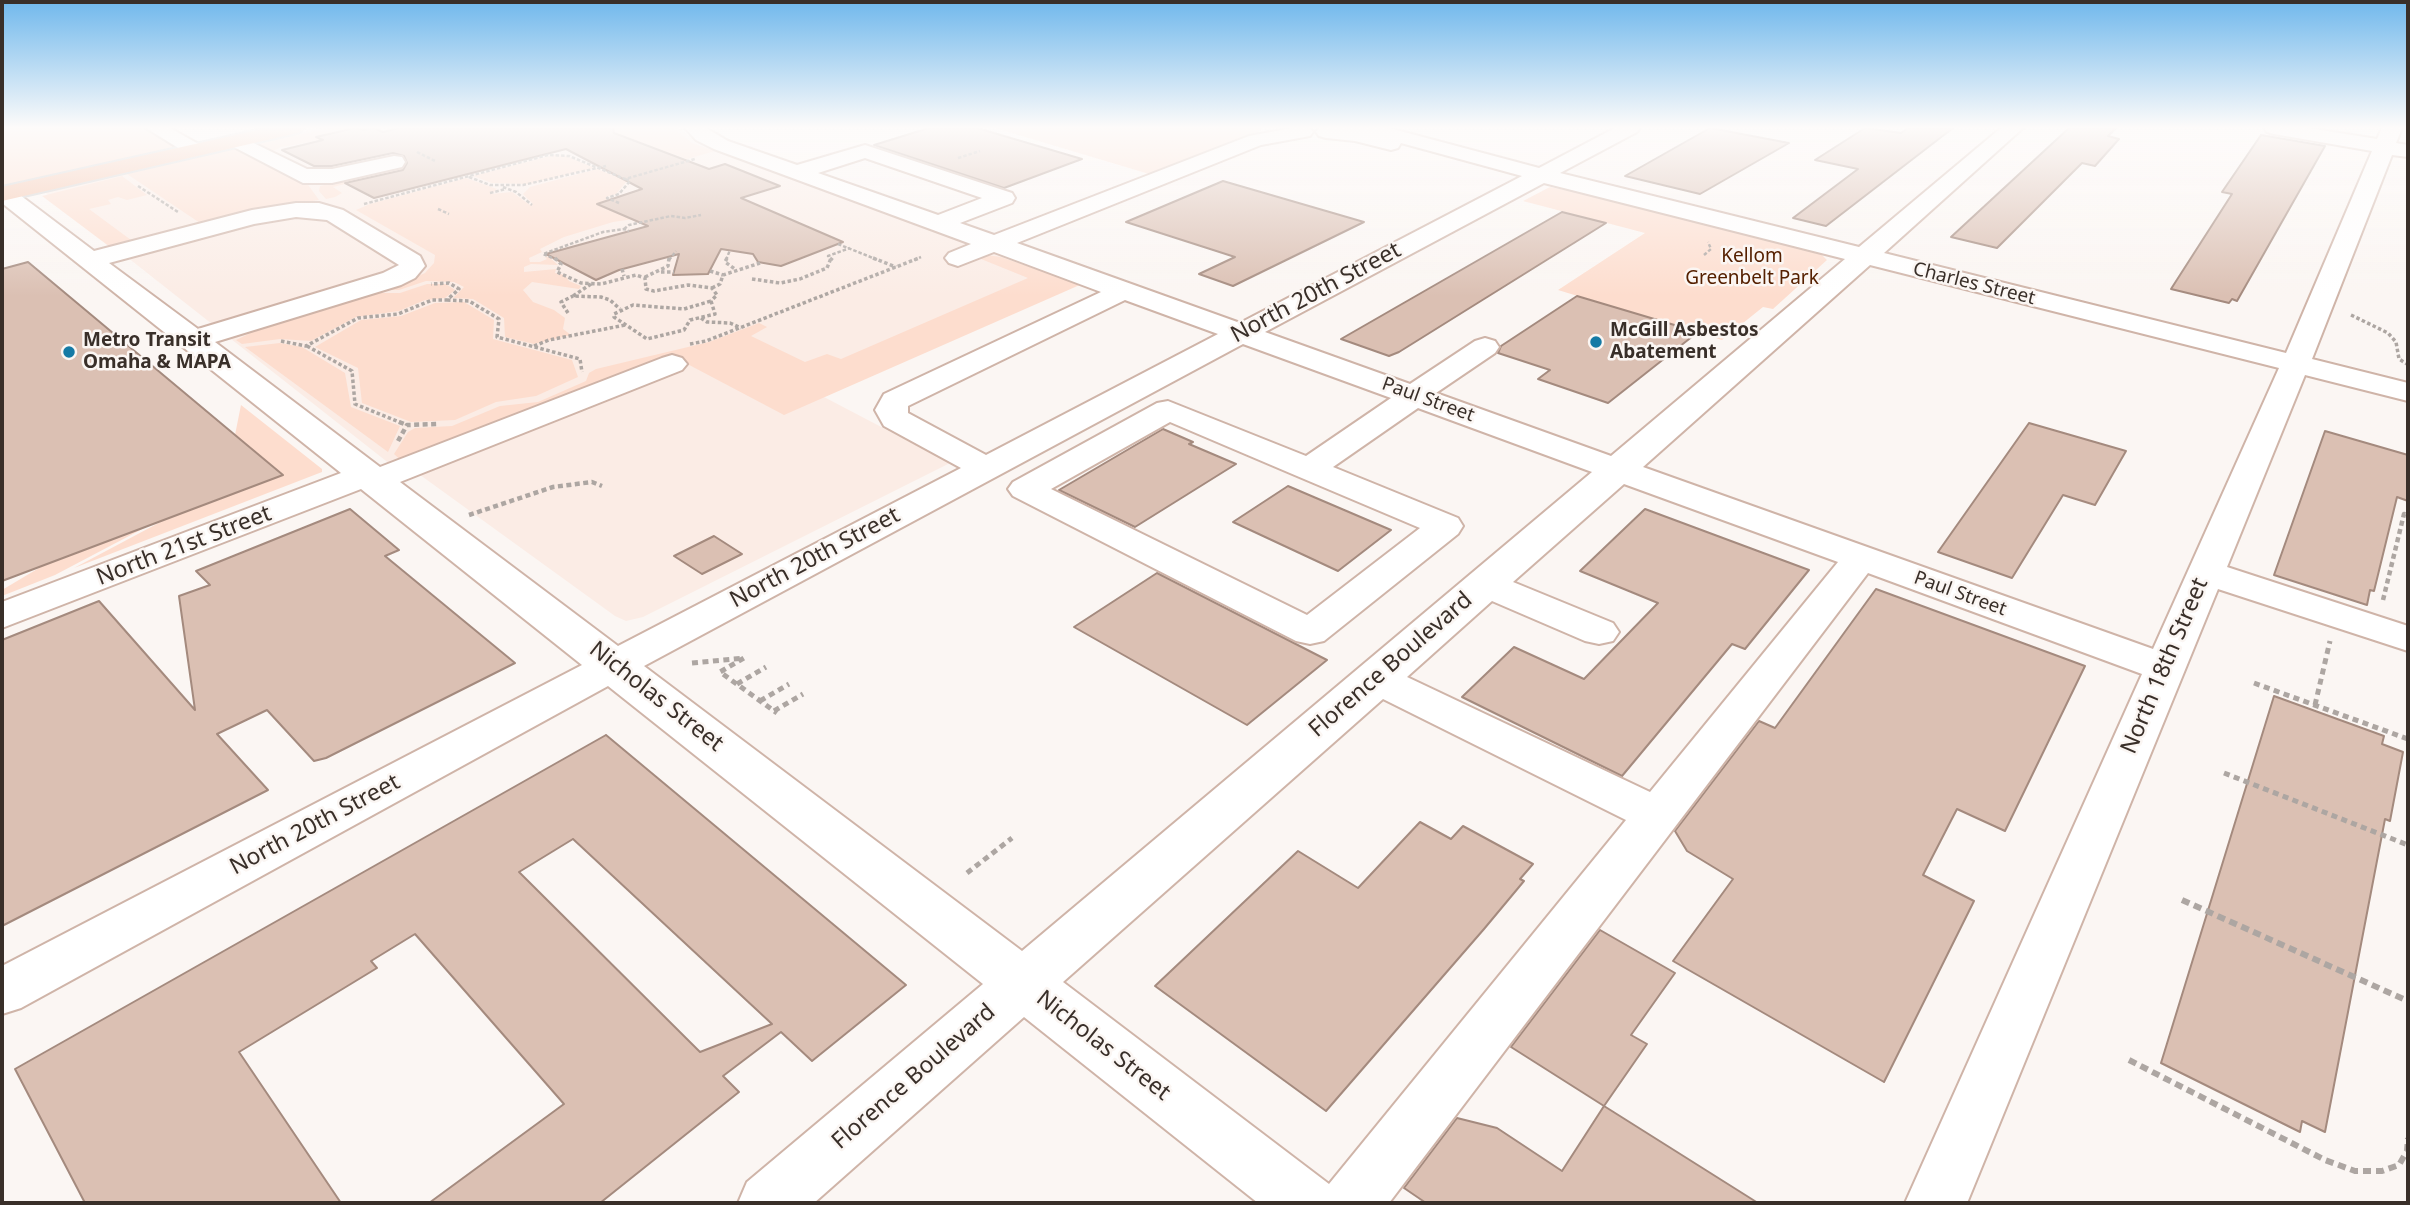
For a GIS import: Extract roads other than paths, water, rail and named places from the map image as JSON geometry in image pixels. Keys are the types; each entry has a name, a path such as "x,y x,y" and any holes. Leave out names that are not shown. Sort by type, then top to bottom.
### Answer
{"main road":[{"path":"3,194 46,184"}],"street":[{"name":"Paul Street","path":"849,184 893,206 939,223 2164,667"},
{"path":"939,223 1004,198 963,184"},
{"path":"958,258 1139,184"},
{"name":"North 20th Street","path":"2,992 614,664 1524,184"},
{"name":"Charles Street","path":"1573,184 2408,392"},
{"name":"Florence Boulevard","path":"769,1203 1947,184"},
{"name":"North 18th Street","path":"1936,1203 2204,572 2376,184"},
{"name":"Nicholas Street","path":"3,194 614,664 1306,1203"},
{"path":"856,220 893,206"},
{"path":"90,260 252,217 296,210 318,210 335,215 411,261 412,266 406,273 392,279 193,340"},
{"path":"985,468 895,419 891,410 895,401 1125,290"},
{"path":"1309,469 1485,347"},
{"name":"North 21st Street","path":"2,616 370,478 676,355"},
{"path":"1168,410 1309,469 1445,526 1310,632 1025,489 1168,410"},
{"path":"1351,1203 1861,558"},
{"path":"2204,572 2408,639"},
{"path":"1485,584 1599,632"},
{"path":"1375,678 1657,815"}],"place":[{"name":"McGill Asbestos Abatement","path":"1596,342"},
{"name":"Metro Transit Omaha & MAPA","path":"69,352"}],"park label":[{"name":"Kellom Greenbelt Park","path":"1752,268"}]}
